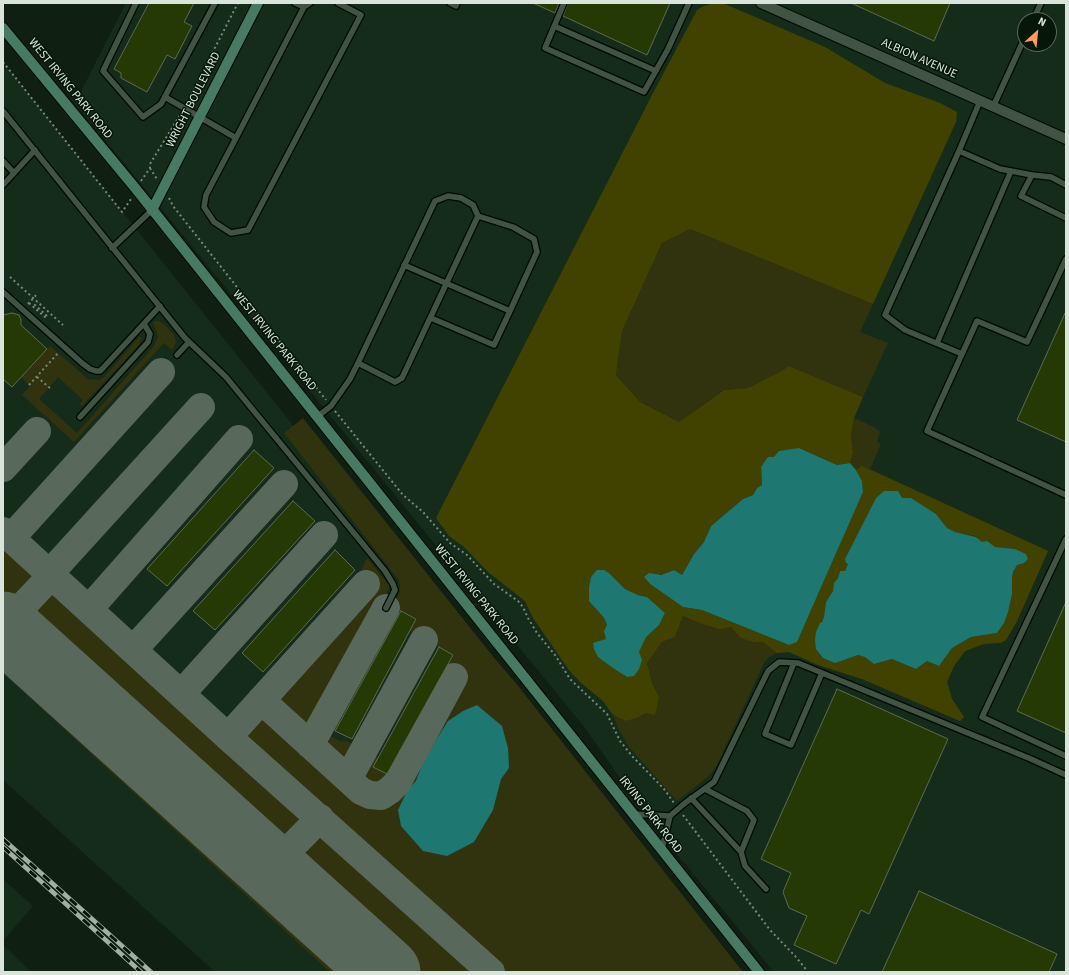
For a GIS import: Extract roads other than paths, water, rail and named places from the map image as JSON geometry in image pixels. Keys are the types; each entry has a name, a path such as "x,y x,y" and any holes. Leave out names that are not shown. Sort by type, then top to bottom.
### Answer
{"main road":[{"name":"WRIGHT BOULEVARD","path":"152,210 258,3"},
{"name":"WEST IRVING PARK ROAD","path":"3,28 152,210 522,674"},
{"name":"IRVING PARK ROAD","path":"522,674 759,972"}],"street":[{"name":"ALBION AVENUE","path":"761,3 1066,139"}],"lane":[{"path":"136,3 103,71 143,117 161,104 215,3"},
{"path":"295,3 304,8"},
{"path":"310,3 304,8 206,195 204,207 214,222 231,233 248,230 361,15 338,3"},
{"path":"450,3 456,6 457,3"},
{"path":"564,3 545,48 644,92 668,49 689,3"},
{"path":"554,26 656,71"},
{"path":"993,107 1018,52"},
{"path":"165,97 236,138"},
{"path":"962,354 905,330 885,315 980,101"},
{"path":"3,111 189,342 211,361 226,377 385,572 395,590 386,608"},
{"path":"3,185 35,150"},
{"path":"959,151 1000,170 1051,177 1066,185"},
{"path":"3,161 14,173"},
{"path":"937,343 1011,171"},
{"path":"1032,175 1021,196 1066,218"},
{"path":"318,417 331,406 350,379 435,200 448,196 461,198 473,205 478,216 513,226 534,239 537,252 494,345 430,318"},
{"path":"112,248 152,210"},
{"path":"358,363 395,382 402,378 478,216"},
{"path":"1066,259 1027,342 977,321 927,431 1066,496"},
{"path":"404,265 510,311"},
{"path":"3,292 82,363 95,371 99,371 103,368 160,306"},
{"path":"80,417 149,341 150,332 144,324"},
{"path":"177,354 189,342"},
{"path":"1066,539 982,717 1066,756"},
{"path":"662,850 670,816 691,798 714,782 768,671 779,662 798,663 1031,759 1066,775"},
{"path":"794,663 765,734 791,745 822,673"},
{"path":"705,788 747,811 754,820 741,852"},
{"path":"691,798 741,852 745,866 766,890"},
{"path":"633,814 670,816"}],"water":[{"path":"799,448 837,465 850,463 862,481 863,492 797,642 789,645 702,610 683,607 650,584 644,577 649,573 661,575 674,570 682,575 694,554 704,542 711,526 743,499 753,495 757,488 762,485 761,467 768,457 774,457 779,451"},
{"path":"884,491 898,491 902,498 911,498 936,514 947,528 955,532 976,537 982,542 987,541 995,547 1015,549 1026,554 1028,559 1024,563 1017,565 1013,572 1012,594 1008,612 1004,623 997,633 971,637 952,648 939,666 927,661 916,669 892,659 874,664 865,657 858,655 835,663 823,658 816,649 816,632 824,617 826,602 833,591 834,583 838,578 840,571 845,571 848,564 846,563 845,559 876,498"},
{"path":"597,570 604,570 610,574 625,589 647,597 665,613 659,625 646,637 639,652 642,660 639,669 634,676 627,677 613,668 598,657 594,649 593,643 606,639 604,631 607,625 604,618 589,601 591,577"},
{"path":"477,705 502,726 508,748 509,768 501,779 493,810 474,842 447,856 423,851 401,826 398,810 408,789 416,781 424,759 448,721 463,711"}],"railway":[{"path":"3,839 151,972"},
{"path":"3,847 141,972"}]}
